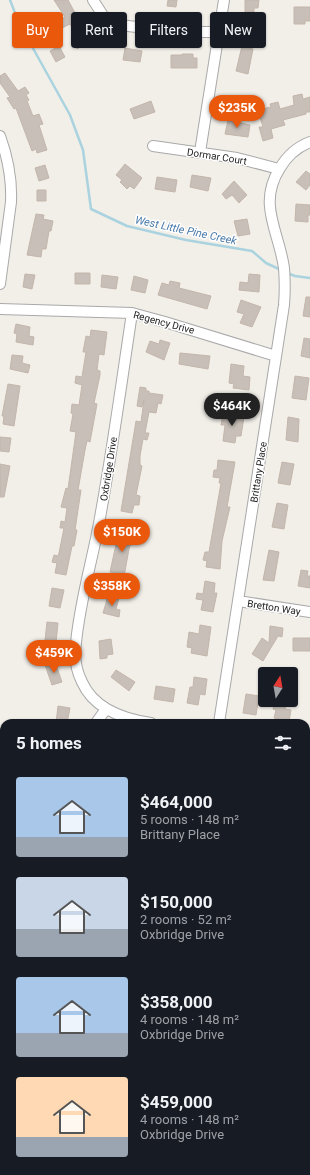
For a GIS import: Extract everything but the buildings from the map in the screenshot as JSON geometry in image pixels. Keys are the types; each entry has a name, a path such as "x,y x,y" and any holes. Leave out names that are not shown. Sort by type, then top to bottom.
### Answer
{"street":[{"path":"93,0 104,17 119,25 180,32 210,32"},
{"path":"222,12 224,0"},
{"path":"200,152 216,48"},
{"path":"0,136 9,164 12,188 12,202 0,284"},
{"name":"Brittany Place","path":"220,719 284,305 284,272 269,204 270,189 279,169 291,154 310,142"},
{"name":"Dormar Court","path":"154,146 237,158 279,169"},
{"name":"Regency Drive","path":"0,308 132,313 276,356"},
{"name":"Oxbridge Drive","path":"131,719 106,709 91,696 82,682 76,662 76,643 101,512 132,313"},
{"name":"Bretton Way","path":"238,601 310,612"},
{"path":"99,719 106,709"}],"waterway":[{"name":"West Little Pine Creek","path":"10,0 19,23 70,115 83,150 91,209 127,226 186,240 252,251 266,263 281,270"},
{"name":"West Little Pine Creek","path":"287,273 295,276 310,278"}]}
